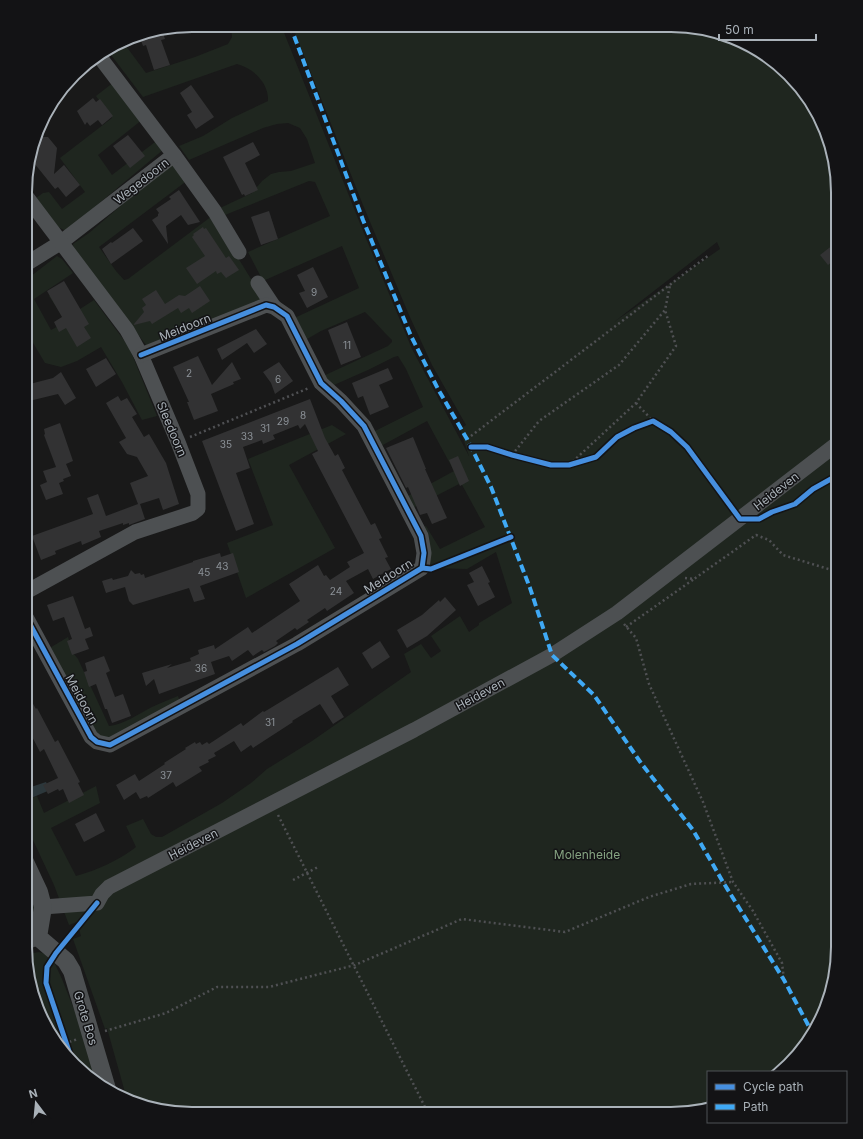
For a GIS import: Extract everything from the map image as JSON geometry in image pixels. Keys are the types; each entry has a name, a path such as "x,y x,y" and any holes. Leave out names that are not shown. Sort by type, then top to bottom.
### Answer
{"street":[{"name":"Wegedoorn","path":"32,260 60,243 174,155 102,60"},
{"path":"174,155 215,212 239,252"},
{"name":"Sleedoorn","path":"32,204 127,330 140,355 178,442 198,494 198,509 193,513 135,532 32,589"},
{"name":"Meidoorn","path":"258,283 274,307"},
{"name":"Meidoorn","path":"32,628 91,737 97,742 110,745 297,644 422,568 424,553 421,536 364,426 342,401 322,383 287,316 274,307 266,305 140,355"},
{"name":"Heideven","path":"43,907 97,903 102,894 109,887 414,730 552,655 617,613 831,448"},
{"name":"Grote Bos","path":"32,877 39,892 43,907 32,940 66,961 72,971 106,1082"}],"path":[{"path":"467,439 709,255"},
{"path":"569,465 636,402 676,346 665,310 670,285"},
{"path":"512,456 539,421 619,365 665,310"},
{"path":"178,442 322,383"},
{"path":"636,402 653,421"},
{"path":"626,627 756,535 769,540 783,555 831,570"},
{"path":"667,575 694,579"},
{"path":"617,613 626,627 636,638 649,684 703,802 733,882 753,911 782,963 784,980"},
{"path":"272,804 355,965 425,1107"},
{"path":"293,880 318,867"},
{"path":"66,1043 166,1013 217,987 269,987 355,965 462,919 565,932 649,897 691,884 733,882"},
{"path":"63,1035 67,1047"}],"green space":[{"name":"Molenheide","path":"232,32 284,32 412,349 469,456 460,429 466,425 432,365 409,315 363,205 295,32 692,33 723,40 742,48 760,59 777,72 791,86 815,121 826,150 831,181 830,968 823,999 815,1018 791,1053 772,1071 707,1071 707,1103 682,1107 181,1107 150,1102 125,1093 107,1028 105,1029 73,939 81,936 77,922 69,925 54,885 32,838 32,798 37,796 44,813 96,786 100,803 51,828 76,876 91,871 115,861 136,847 126,826 143,819 151,834 156,837 162,837 222,803 251,783 267,769 312,741 411,672 404,654 421,644 431,658 441,651 431,636 460,616 469,632 479,625 479,623 512,603 496,552 467,569 431,568 413,531 426,526 440,549 485,527 461,483 403,513 397,502 454,471 427,421 370,452 363,437 423,407 406,369 398,356 327,388 321,377 388,346 392,340 365,312 321,331 302,342 290,320 359,288 342,246 263,281 248,252 330,216 315,182 309,181 225,215 220,208 252,193 262,181 271,174 291,171 315,163 307,139 300,128 288,123 263,128 189,160 179,146 203,136 232,118 268,101 268,94 263,82 249,69 237,64 143,97 110,54 126,46 146,73 195,57 228,44 232,37","holes":["717,242 720,249 614,322"]},
{"path":"114,82 143,119 98,155 112,175 159,139 164,149 66,231 58,227 36,198 43,193 49,192 62,209 85,192 60,158 112,118 96,96"},
{"path":"173,161 188,180 99,247 124,280 128,279 212,216 266,303 146,345 74,250 73,244 89,233"},
{"path":"57,256 62,259 73,273 34,299 51,330 66,322 49,296 63,288 77,311 94,300 129,347 157,416 142,420 101,347 77,361 61,367 45,363 32,341 32,275"},
{"path":"332,425 346,434 289,465 335,548 246,598 227,543 273,525 248,459"},
{"path":"68,637 73,653 78,659 109,726 126,721 152,707 178,696 182,708 124,742 92,736 48,649"},
{"path":"32,901 39,919 32,927"},
{"path":"39,952 46,954 54,962 88,1045 96,1075 72,1053 48,1018 37,989 32,953"}],"shaded area":[{"path":"46,782 50,790 32,798 32,787"}],"building":[{"path":"164,34 165,39 161,40 170,65 154,70 146,45 143,46 141,40"},
{"path":"191,85 214,117 196,129 187,115 192,112 180,93"},
{"path":"93,98 96,102 100,99 113,116 102,125 98,120 90,126 87,122 85,125 77,111"},
{"path":"128,135 145,156 130,168 113,146"},
{"path":"41,137 48,137 57,148 54,174 64,165 80,185 66,197 58,187 55,189 34,164"},
{"path":"253,142 260,155 245,163 258,190 245,196 244,194 242,195 223,157"},
{"path":"179,190 200,222 188,225 181,215 166,226 168,244 152,220 158,216 159,213 156,209 171,199 169,197"},
{"path":"269,211 278,239 261,245 251,217"},
{"path":"203,227 204,229 206,228 226,258 229,256 239,270 226,278 221,272 217,274 216,271 197,284 186,268 205,256 192,237 194,235 193,234"},
{"path":"133,228 143,241 111,264 102,249"},
{"path":"831,246 831,263 828,265 820,255"},
{"path":"313,267 328,297 307,308 299,293 305,291 297,275"},
{"path":"64,281 89,324 84,327 91,338 77,347 66,328 59,332 54,322 62,317 47,291"},
{"path":"200,286 210,301 192,313 189,308 181,313 178,308 152,324 150,321 134,325 144,312 142,308 146,305 142,299 156,290 165,304 179,295 185,296"},
{"path":"347,322 361,357 341,365 328,330"},
{"path":"256,329 267,344 254,353 247,343 222,360 217,349"},
{"path":"198,356 212,385 232,362 241,379 233,382 234,384 211,394 218,411 194,420 187,402 189,402 173,367"},
{"path":"106,358 116,374 96,387 86,369"},
{"path":"279,362 293,381 275,394 271,383 263,372"},
{"path":"388,368 393,379 379,385 389,407 370,415 363,396 358,398 352,383"},
{"path":"61,372 76,398 65,405 58,394 32,400 32,383 53,378"},
{"path":"118,396 121,401 127,398 137,414 132,417 144,437 149,434 166,463 179,504 163,510 159,498 140,504 145,519 129,525 129,523 123,525 123,523 99,531 101,537 82,545 81,541 55,551 56,554 41,560 32,536 93,514 87,498 98,494 106,516 138,504 130,483 148,476 137,457 127,454 119,442 126,438 106,403"},
{"path":"310,399 325,438 335,456 338,454 345,468 342,470 371,525 375,523 382,538 379,539 388,557 385,558 391,569 373,579 368,569 346,581 354,593 327,611 325,608 307,620 309,622 297,630 295,628 276,641 278,643 275,646 264,652 262,650 253,656 248,650 232,661 229,656 211,662 215,674 159,694 154,679 146,686 142,673 172,664 167,668 191,661 190,658 199,654 198,650 214,645 215,649 248,627 252,633 300,601 289,584 318,565 324,576 326,575 330,580 350,567 347,562 364,553 312,454 318,451 305,424 300,429 298,425 273,435 275,439 263,444 262,440 243,447 250,468 236,473 254,524 236,531 202,441"},
{"path":"60,423 73,461 66,464 71,476 63,479 64,481 59,483 63,494 46,500 40,485 47,482 43,471 56,467 44,435 44,429"},
{"path":"413,437 425,469 447,518 432,524 427,513 420,515 408,487 406,488 386,448"},
{"path":"458,456 469,481 460,486 449,460"},
{"path":"220,553 221,557 233,553 239,572 200,586 205,599 194,602 189,588 133,605 129,601 125,587 106,593 102,581 128,576 131,570 135,574 144,574 145,578"},
{"path":"482,566 495,597 478,606 467,585 474,582 469,573"},
{"path":"73,596 85,629 90,627 93,636 85,639 89,649 72,655 67,641 72,639 64,617 53,621 47,605"},
{"path":"445,597 456,610 427,636 407,648 397,630 422,615 439,600 440,602"},
{"path":"380,641 390,657 372,669 362,653"},
{"path":"104,656 110,671 106,673 115,697 123,694 131,716 112,723 96,684 89,687 84,672 87,671 85,663"},
{"path":"338,667 349,685 331,696 344,717 333,724 320,704 253,748 251,745 241,752 234,741 214,753 216,756 208,760 209,762 199,767 202,771 176,787 173,782 148,798 147,796 140,799 136,792 124,800 116,785 135,774 139,781 195,742 196,744 200,742 202,745 207,742 209,744 241,723 243,726 263,711 264,712"},
{"path":"32,702 36,709 37,708 55,742 58,740 80,782 78,783 84,795 69,803 63,789 59,791 58,789 48,794 43,785 58,778 44,749 40,752 32,737"},
{"path":"96,813 105,831 84,842 75,824"}],"marked path":[{"path":"293,32 363,220 411,336 438,389 467,439 491,487 530,588 552,655 594,695 641,763 693,830 723,882 784,980 810,1028"}],"cycle path":[{"path":"32,628 91,737 97,742 110,745 297,644 422,568 424,553 421,536 364,426 341,401 321,383 287,316 274,307 266,305 141,355"},
{"path":"471,447 487,447 551,465 569,465 596,457 617,437 634,428 653,421 671,432 687,447 740,519 759,519 772,512 795,504 813,489 831,479"},
{"path":"422,568 431,569 511,537"},
{"path":"68,1048 46,983 47,967 56,953 97,903"}]}
